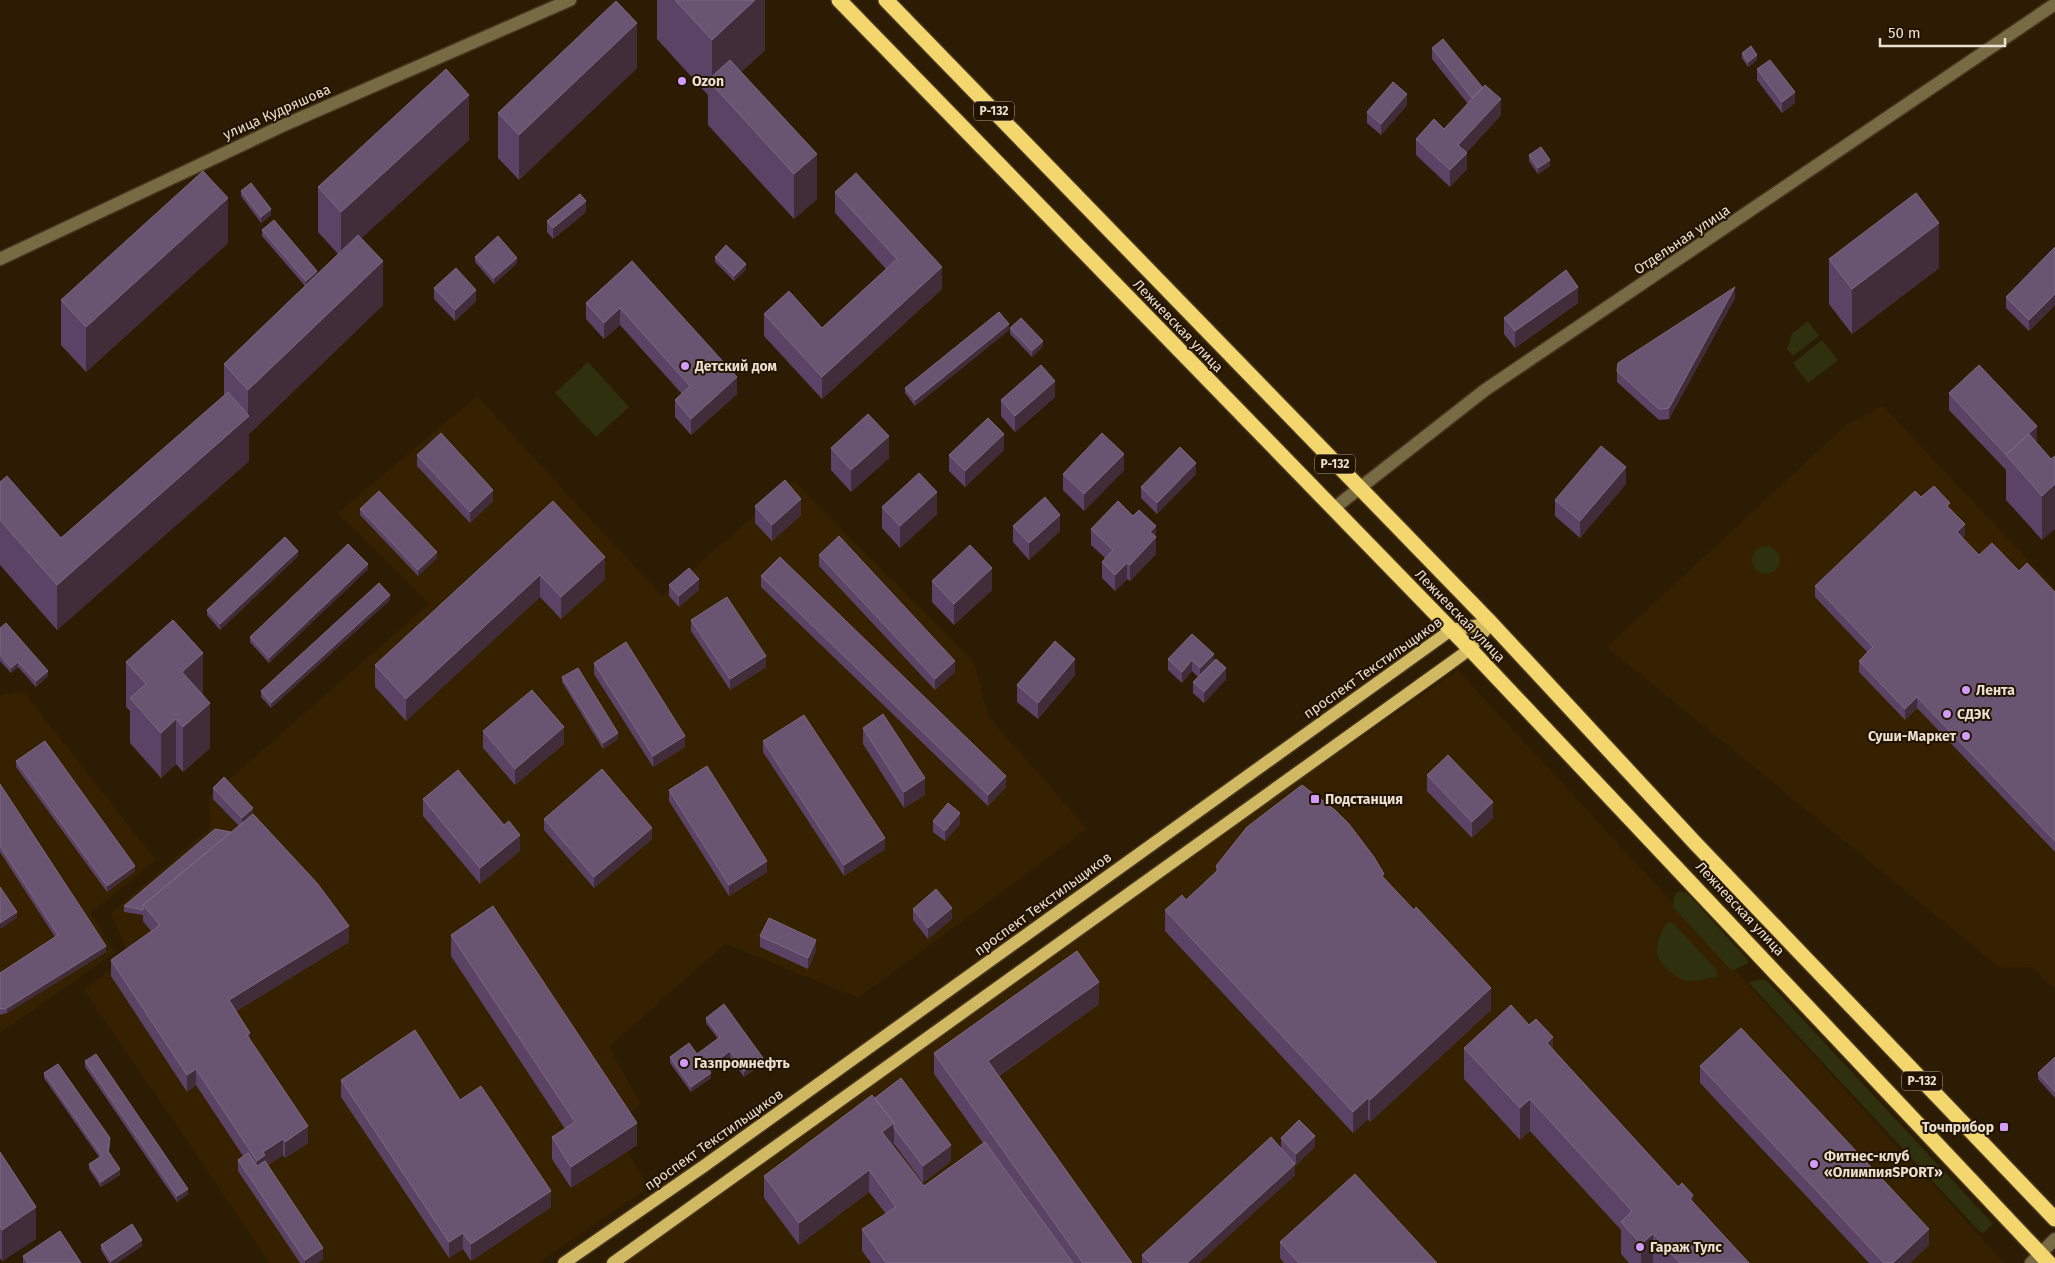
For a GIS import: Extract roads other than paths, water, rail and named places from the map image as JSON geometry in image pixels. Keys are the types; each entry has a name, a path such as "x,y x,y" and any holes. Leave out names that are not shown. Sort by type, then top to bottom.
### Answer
{"highway":[{"name":"Лежневская улица","path":"839,0 1470,649 2040,1260"},
{"name":"Лежневская улица","path":"886,0 1491,623 1696,844 2055,1219"}],"main road":[{"name":"проспект Текстильщиков","path":"564,1263 704,1166 1451,630 1491,623"},
{"path":"613,1263 1470,649 1491,623"}],"street":[{"name":"улица Кудряшова","path":"0,259 274,130 570,0"},
{"name":"Отдельная улица","path":"1333,509 1485,390 2055,4"},
{"path":"2040,1260 2055,1240"}],"place":[{"name":"Ozon","path":"682,81"},
{"name":"Детский дом","path":"685,366"},
{"name":"Лента","path":"1966,690"},
{"name":"СДЭК","path":"1947,714"},
{"name":"Суши-Маркет","path":"1966,736"},
{"name":"Подстанция","path":"1315,799"},
{"name":"Газпромнефть","path":"684,1063"},
{"name":"Точприбор","path":"2004,1127"},
{"name":"Фитнес-клуб «ОлимпияSPORT»","path":"1814,1164"},
{"name":"Гараж Тулс","path":"1640,1247"}]}
